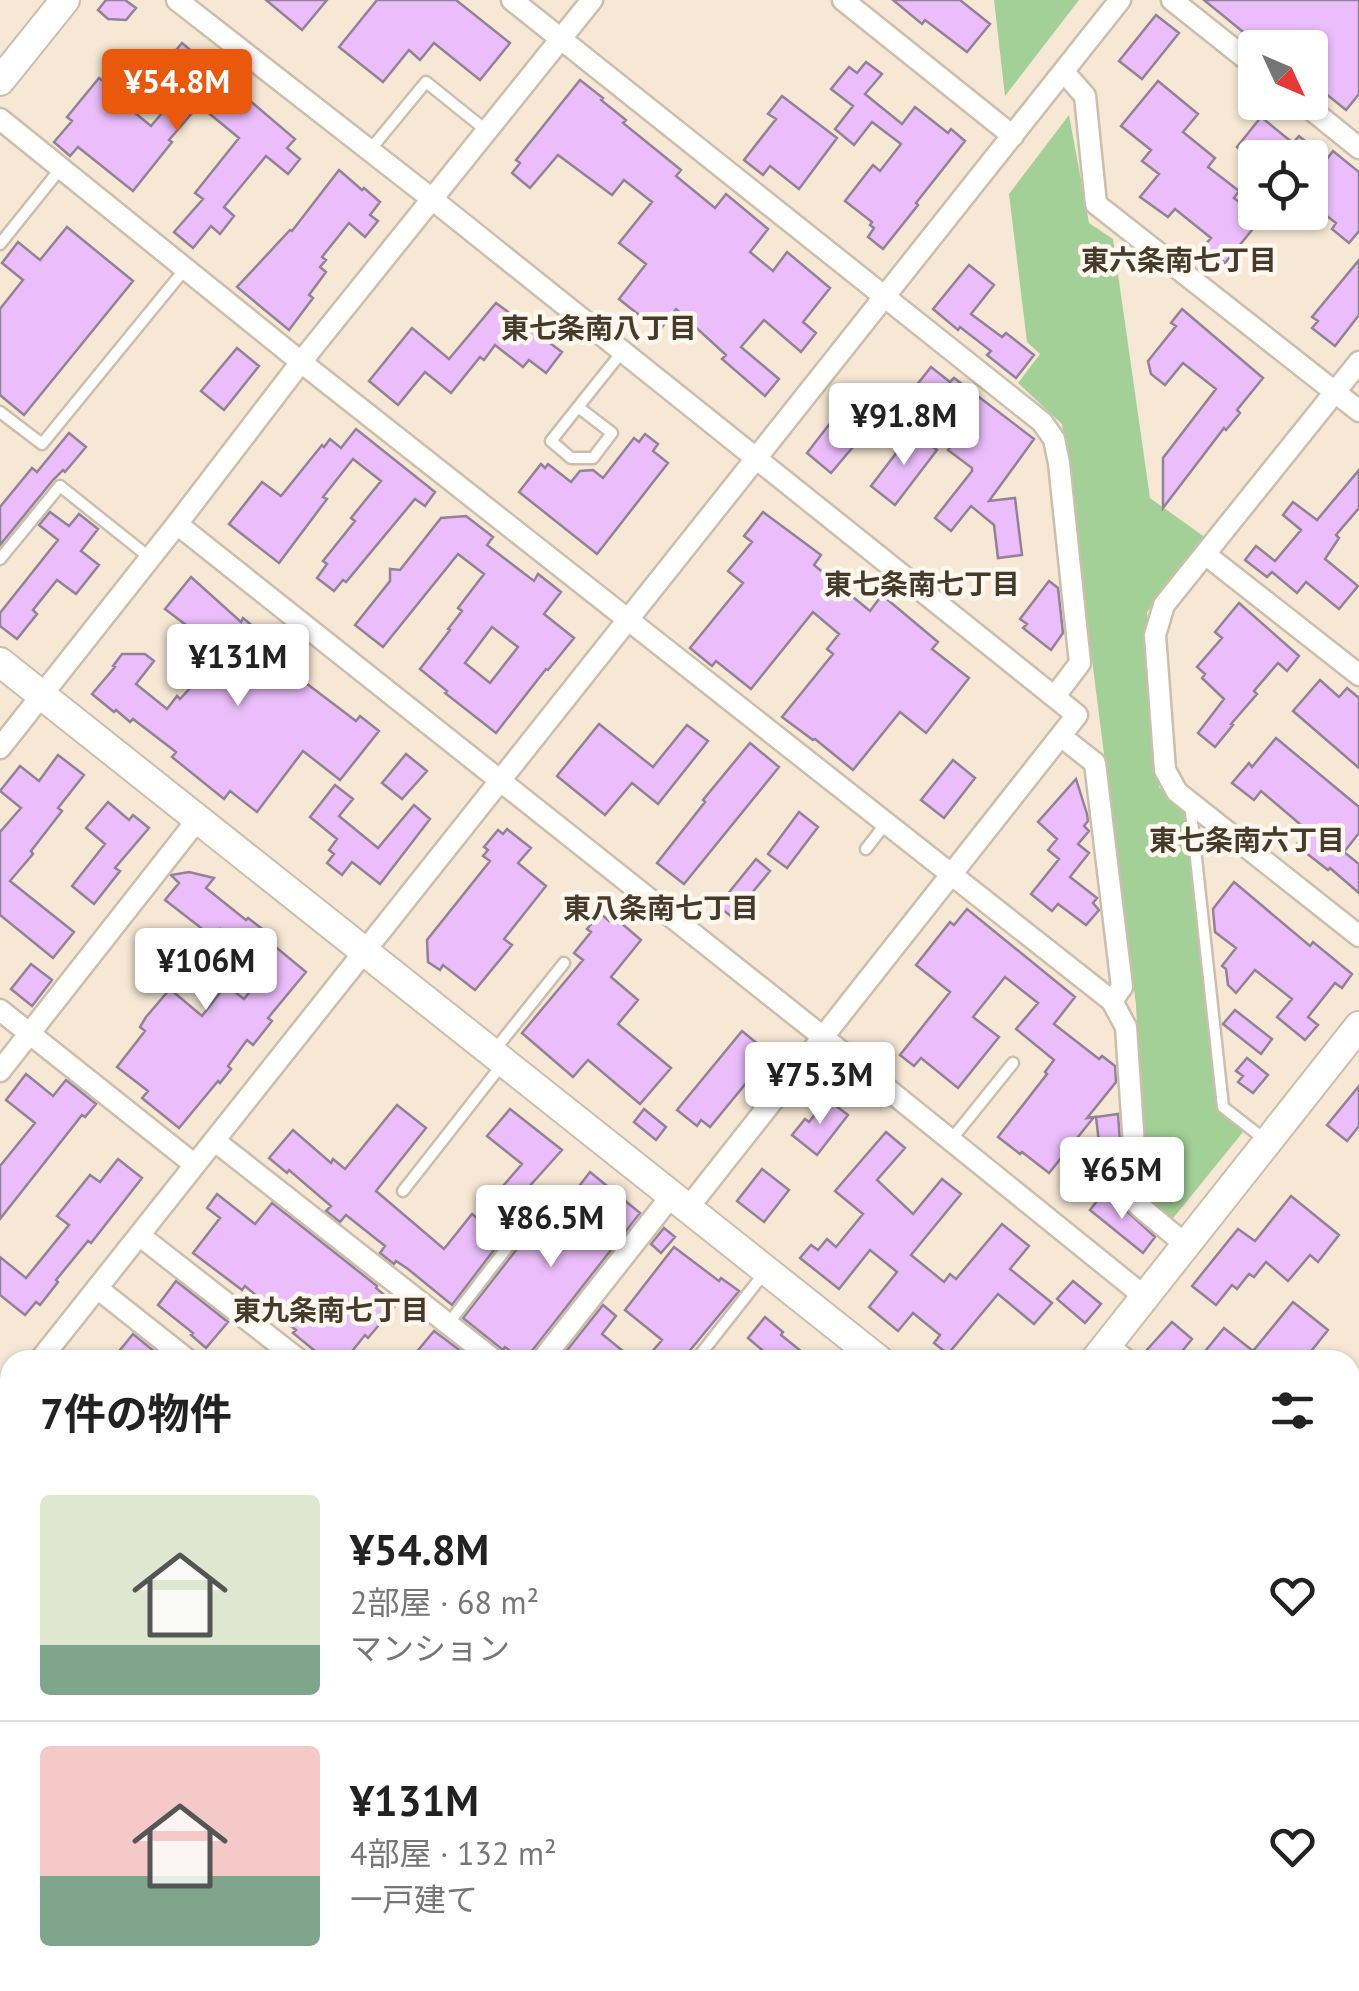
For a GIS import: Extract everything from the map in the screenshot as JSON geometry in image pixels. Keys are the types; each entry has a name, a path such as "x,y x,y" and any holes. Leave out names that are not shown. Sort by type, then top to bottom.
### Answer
{"street":[{"path":"0,81 65,0"},
{"path":"177,0 432,198 1077,716 823,1037 551,1350"},
{"path":"512,0 1042,422 1054,439 1059,462 1080,663 1055,696"},
{"path":"0,748 301,362 592,0"},
{"path":"48,1350 1120,0"},
{"path":"1172,0 1238,52"},
{"path":"857,4 1013,136"},
{"path":"1064,72 1084,96 1096,204 1359,410"},
{"path":"0,119 301,362 1112,1001 1126,1027 1138,1206 1186,1244"},
{"path":"1328,120 1355,138"},
{"path":"1359,362 1164,605 1155,635 1165,770 1178,792 1359,936"},
{"path":"177,524 1145,1296"},
{"path":"1206,554 1359,675"},
{"path":"0,662 866,1350"},
{"path":"1062,737 1095,763 1122,987 1112,1001"},
{"path":"0,1071 198,819"},
{"path":"0,1010 195,1165"},
{"path":"1103,1350 1357,1032"},
{"path":"215,1140 481,1350"},
{"path":"139,1235 286,1350"},
{"path":"97,1288 175,1350"}],"lane":[{"path":"370,150 426,82 486,131"},
{"path":"0,244 61,168"},
{"path":"0,412 42,444 185,269"},
{"path":"578,407 612,433 593,458 571,458 550,441 622,352"},
{"path":"0,560 60,486 150,558"},
{"path":"1190,802 1223,1106 1268,1142"},
{"path":"866,849 886,823"},
{"path":"402,1191 564,963"},
{"path":"951,1140 1013,1063"},
{"path":"448,1324 526,1223"},
{"path":"704,1350 766,1272"}],"green space":[{"path":"994,0 1079,0 1005,96"},
{"path":"1069,115 1089,223 1113,239 1150,498 1206,538 1147,612 1159,787 1184,809 1218,1110 1243,1132 1170,1222 1146,1200 1136,1005 1062,424 1018,383 1040,354 1027,342 1009,194"}],"building":[{"path":"106,0 125,0 136,8 126,20 108,19 98,10"},
{"path":"266,0 327,0 302,30"},
{"path":"377,0 456,0 510,43 480,80 434,43 420,60 409,50 383,82 339,47"},
{"path":"893,0 960,0 990,24 967,52"},
{"path":"1204,0 1359,0 1359,94 1346,110 1328,96 1328,30 1241,30"},
{"path":"1156,15 1179,33 1142,79 1119,61"},
{"path":"182,43 295,139 287,148 300,159 288,174 266,156 224,207 234,216 220,234 211,226 193,248 174,232 203,199 195,193 239,138 199,105 133,191 78,147 70,156 54,142 72,121 67,117 99,78 104,82 125,56 142,69 118,99 151,126 180,92 157,73"},
{"path":"866,62 882,74 865,94 902,124 915,107 965,141 883,249 868,237 874,228 872,222 845,201 873,165 880,171 901,144 872,122 854,145 835,129 853,106 831,89 849,67 857,73"},
{"path":"580,80 626,120 623,123 681,170 676,176 715,208 726,194 768,229 750,252 773,271 787,252 830,288 803,322 816,333 801,352 764,320 741,347 779,379 765,396 722,359 726,355 676,309 659,331 619,299 646,264 619,243 652,202 624,180 612,195 558,155 530,188 512,173 520,163 516,160"},
{"path":"1158,81 1198,114 1183,132 1215,158 1208,167 1238,190 1234,198 1238,201 1238,230 1252,230 1225,263 1204,246 1211,238 1175,209 1168,217 1140,197 1159,174 1142,161 1151,150 1121,126"},
{"path":"782,96 837,138 799,189 770,166 763,175 744,160 776,119 768,114"},
{"path":"1259,120 1265,120 1289,140 1243,140"},
{"path":"1333,151 1359,172 1359,231 1349,243 1332,229 1336,223 1328,217 1328,158"},
{"path":"339,170 380,202 370,215 378,221 365,237 349,223 322,257 326,260 320,267 326,272 309,295 313,298 289,330 237,287 292,231"},
{"path":"67,227 133,281 24,415 0,395 0,309 23,280 2,263 18,242 40,260"},
{"path":"1359,260 1359,315 1335,346 1312,328 1318,321 1312,317"},
{"path":"969,265 994,285 971,314 1002,337 1006,333 1034,355 1016,378 987,355 991,351 933,309"},
{"path":"496,303 562,352 546,373 529,360 523,367 495,345 451,393 425,372 398,405 369,381 412,328 449,359"},
{"path":"1182,309 1263,378 1237,410 1240,413 1163,508 1163,458 1216,389 1183,363 1165,385 1151,374 1148,361 1176,326 1171,323"},
{"path":"237,348 259,366 224,410 201,391"},
{"path":"931,367 950,382 954,378 1034,439 989,501 1015,498 1022,555 998,558 994,525 971,506 951,531 935,518 972,471 948,450 969,423 963,419 965,415 938,393 905,434 888,421"},
{"path":"852,395 879,416 831,473 807,453"},
{"path":"356,429 435,492 425,506 415,499 346,582 343,580 334,591 317,578 327,564 323,561 381,481 353,459 279,563 229,524 262,482 281,496 322,445 330,439 341,448"},
{"path":"913,431 937,450 895,505 871,486"},
{"path":"69,433 86,447 53,480 0,545 0,507 32,468 37,472"},
{"path":"645,434 658,444 653,451 668,463 597,554 519,492 541,464 545,468 548,464 571,482 580,471 593,470 603,478 634,438 639,442"},
{"path":"1359,470 1359,508 1336,535 1339,538 1325,559 1358,586 1339,609 1306,582 1297,593 1272,572 1267,577 1245,560 1256,546 1275,561 1301,530 1283,515 1293,502 1317,520"},
{"path":"50,512 69,526 79,514 98,529 81,551 99,565 76,594 57,580 33,610 37,614 17,639 0,626 0,613 58,540 39,525"},
{"path":"763,512 821,555 814,565 870,611 882,595 938,642 932,649 969,678 926,733 900,712 853,770 782,717 833,654 827,649 839,634 813,612 751,689 716,661 712,666 690,648 743,583 728,571 752,542 744,536"},
{"path":"466,516 493,537 487,545 534,581 538,574 561,592 544,614 574,638 496,733 420,669 450,630 462,611 458,608 484,574 458,554 383,647 355,625 390,581 390,569 400,570 441,518","holes":["492,627 518,647 490,683 465,663"]},
{"path":"191,577 241,622 243,618 280,649 273,658 356,721 360,716 379,731 340,780 303,751 257,812 230,791 224,799 172,757 176,752 92,694 122,654 145,654 154,661 136,684 167,709 192,686 224,647 199,626 194,631 165,609"},
{"path":"1049,581 1058,588 1063,633 1051,650 1023,628 1027,624 1020,619"},
{"path":"1239,603 1299,656 1287,671 1278,663 1215,747 1198,733 1224,699 1202,678 1205,674 1197,667 1222,638 1215,632"},
{"path":"1320,680 1339,697 1347,688 1359,698 1359,768 1293,711"},
{"path":"599,724 653,767 687,725 708,741 658,804 632,783 605,815 557,776"},
{"path":"1276,738 1359,807 1359,833 1344,852 1359,864 1359,893 1296,845 1308,831 1261,791 1254,800 1232,783 1249,763 1252,767"},
{"path":"750,743 779,767 684,884 657,863"},
{"path":"406,754 427,771 402,799 382,783"},
{"path":"58,755 84,775 58,808 62,811 31,851 33,854 10,881 74,932 53,958 0,915 0,832 21,808 0,791 20,766 39,781"},
{"path":"953,760 975,778 944,818 921,800"},
{"path":"1076,779 1087,814 1084,826 1089,831 1078,844 1089,853 1070,877 1097,898 1093,903 1099,910 1086,925 1058,904 1052,911 1031,894 1059,859 1048,850 1057,839 1038,822"},
{"path":"335,785 353,799 339,816 378,848 414,805 430,819 380,884 352,862 342,875 327,863 334,854 329,850 337,839 310,817"},
{"path":"108,802 129,820 133,815 149,828 115,868 120,871 94,904 72,886 105,844 86,828"},
{"path":"799,812 818,827 787,868 768,854"},
{"path":"507,829 531,848 518,863 546,886 504,939 512,945 475,990 443,965 440,970 428,962 427,940 490,861 483,856 488,850 484,847 498,830 503,834"},
{"path":"756,859 770,871 732,917 718,906"},
{"path":"189,872 214,878 206,888 265,931 261,935 306,972 268,1018 272,1021 253,1045 247,1040 228,1066 231,1069 179,1128 142,1098 148,1091 117,1067 145,1031 140,1027 146,1017 170,989 202,1016 226,985 244,999 269,967 220,929 214,938 165,900 179,883 171,875"},
{"path":"1234,882 1310,946 1313,942 1352,974 1342,988 1335,983 1308,1017 1318,1025 1305,1040 1277,1017 1292,999 1255,970 1236,993 1228,985 1222,966 1236,948 1215,932 1213,909"},
{"path":"967,909 1075,997 1054,1024 1099,1059 1102,1056 1115,1066 1116,1082 1087,1118 1094,1117 1049,1173 998,1137 1054,1060 1016,1029 1038,1003 1005,977 973,1017 999,1037 958,1088 921,1058 914,1066 900,1055 950,992 916,965 950,922 954,925"},
{"path":"600,913 609,921 613,916 641,940 611,977 638,1000 618,1024 671,1068 640,1104 588,1060 573,1077 522,1033 583,960 574,953"},
{"path":"31,964 52,980 32,1006 11,989"},
{"path":"1235,1010 1272,1039 1261,1054 1223,1024"},
{"path":"742,1031 770,1054 710,1127 701,1120 697,1126 677,1110"},
{"path":"1247,1058 1268,1075 1253,1093 1238,1082 1243,1076 1236,1071"},
{"path":"26,1074 53,1096 66,1080 96,1104 85,1117 82,1115 0,1219 0,1166 35,1123 6,1100"},
{"path":"1359,1086 1359,1126 1347,1141 1327,1125"},
{"path":"827,1099 848,1115 817,1155 792,1135 805,1119 809,1122"},
{"path":"397,1105 426,1128 376,1191 444,1249 472,1214 503,1238 452,1305 408,1269 380,1253 385,1246 346,1215 340,1222 326,1211 331,1206 269,1158 293,1130 331,1163 333,1159 345,1169"},
{"path":"510,1109 562,1150 518,1199 503,1186 522,1164 487,1136"},
{"path":"644,1109 666,1127 656,1140 634,1122"},
{"path":"1118,1114 1123,1184 1104,1186 1096,1117"},
{"path":"886,1132 905,1148 877,1180 913,1214 942,1179 961,1194 911,1255 944,1282 950,1274 956,1279 1002,1224 1029,1246 1010,1269 1052,1303 1034,1324 998,1294 951,1350 943,1350 934,1343 940,1335 913,1313 898,1331 869,1307 897,1272 870,1250 839,1289 800,1258 811,1245 818,1250 827,1239 836,1247 863,1214 835,1191"},
{"path":"118,1159 142,1178 56,1280 40,1305 36,1302 25,1315 0,1295 0,1257 26,1278 69,1225 57,1216 90,1175 100,1182"},
{"path":"762,1169 789,1190 764,1222 737,1201"},
{"path":"590,1172 640,1213 533,1350 503,1350 463,1318 531,1231 544,1242 584,1188 580,1185"},
{"path":"1105,1191 1155,1237 1143,1253 1090,1210"},
{"path":"217,1194 255,1224 272,1203 396,1305 353,1350 314,1350 245,1286 242,1290 193,1253 220,1218 207,1208"},
{"path":"1291,1196 1339,1235 1318,1262 1310,1255 1288,1281 1266,1262 1237,1289 1232,1285 1216,1305 1192,1286 1238,1229 1255,1241"},
{"path":"664,1228 675,1237 661,1253 651,1244"},
{"path":"674,1247 739,1291 690,1350 654,1350 662,1340 625,1310"},
{"path":"176,1281 228,1322 206,1348 158,1305"},
{"path":"1073,1281 1101,1304 1085,1323 1057,1299"},
{"path":"1293,1302 1328,1330 1312,1350 1254,1350"},
{"path":"603,1305 616,1316 602,1334 622,1350 567,1350"},
{"path":"765,1317 800,1350 762,1350 748,1338"},
{"path":"1172,1322 1192,1339 1183,1350 1147,1350"},
{"path":"1224,1328 1252,1350 1206,1350"},
{"path":"434,1331 459,1350 418,1350"},
{"path":"133,1334 153,1350 120,1350"}],"district":[{"name":"東六条南七丁目","path":"1179,259"},
{"name":"東七条南八丁目","path":"599,327"},
{"name":"東七条南七丁目","path":"922,583"},
{"name":"東七条南六丁目","path":"1247,839"},
{"name":"東八条南七丁目","path":"661,907"},
{"name":"東九条南七丁目","path":"331,1309"}]}
